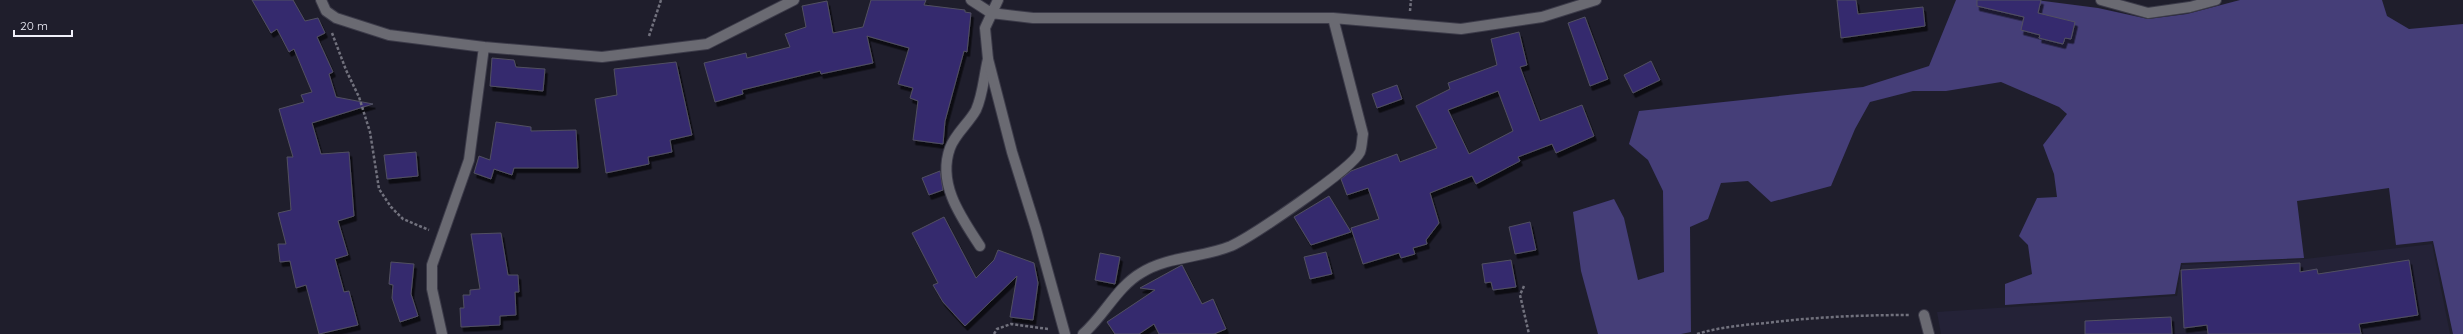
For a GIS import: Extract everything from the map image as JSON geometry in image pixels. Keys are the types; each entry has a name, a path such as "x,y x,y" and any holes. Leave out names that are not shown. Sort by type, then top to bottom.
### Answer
{"street":[{"path":"321,0 326,11 350,24 389,35 484,47 602,56 707,44 794,0"},
{"path":"970,0 991,13 1033,18 1333,18 1460,29 1542,17 1596,0"},
{"path":"998,0 985,28 988,59 1012,152 1036,229 1065,333"},
{"path":"2101,0 2148,13 2190,7 2216,0"},
{"path":"1083,334 1096,323 1123,288 1141,272 1188,256 1210,253 1255,234 1339,172 1360,152 1364,134 1333,18"},
{"path":"442,334 432,289 432,265 469,160 484,47"},
{"path":"980,246 959,215 948,189 947,167 950,147 976,110 988,59"},
{"path":"1924,315 1928,334"}],"path":[{"path":"644,52 661,0"},
{"path":"326,11 335,43 359,97 370,132 379,189 391,207 403,219 442,236"},
{"path":"1524,286 1520,294 1529,334"},
{"path":"1697,334 1716,328 1784,321 1859,315 1924,315"},
{"path":"994,334 996,329 1011,324 1065,333"}],"shaded area":[{"path":"1956,0 2036,0 2098,8 2148,19 2187,14 2240,0 2382,0 2387,16 2409,29 2463,24 2463,334 2453,334 2433,241 2396,245 2389,188 2297,201 2304,258 2181,263 2175,294 2005,305 2005,284 2032,274 2028,245 2019,236 2037,198 2057,197 2054,174 2043,145 2067,114 2059,107 2001,82 1946,91 1913,91 1870,102 1855,129 1831,186 1771,202 1748,181 1721,183 1708,219 1690,227 1691,332 1681,334 1598,334 1581,271 1573,212 1614,199 1624,218 1638,280 1664,272 1663,191 1648,160 1629,144 1639,111 1863,87 1929,66"},
{"path":"2432,244 2450,334 1941,334 1937,312 2177,296 2182,265 2305,259"}],"building":[{"path":"252,0 293,0 305,21 318,18 325,33 317,37 333,72 329,74 336,97 373,104 312,123 321,154 349,152 354,216 338,221 348,255 335,259 344,292 349,291 358,325 319,334 306,285 296,288 290,261 280,262 278,244 286,244 278,213 291,210 287,157 293,157 279,109 304,102 301,95 312,92 294,49 289,52 277,29 271,33"},
{"path":"871,0 926,0 924,5 965,10 965,12 971,13 967,52 964,51 945,121 943,144 913,140 918,101 910,98 913,88 898,84 909,48 867,36 873,63 821,74 820,71 742,90 743,94 715,102 704,63 746,53 747,58 790,47 785,34 806,27 802,6 827,1 833,33 863,27"},
{"path":"1837,0 1856,0 1858,14 1923,7 1925,26 1841,38"},
{"path":"1977,0 2041,0 2038,13 2075,22 2071,39 2065,38 2063,44 2039,38 2040,35 2021,30 2024,17 1977,6"},
{"path":"1585,17 1608,79 1590,86 1568,23"},
{"path":"1519,32 1527,65 1520,67 1540,121 1582,105 1594,136 1556,153 1552,144 1518,157 1520,161 1476,184 1472,176 1430,193 1439,223 1426,240 1427,244 1413,248 1415,254 1401,258 1399,253 1363,264 1351,228 1379,219 1368,188 1347,195 1341,179 1351,171 1397,154 1400,162 1437,148 1416,106 1450,89 1448,83 1497,65 1491,39","holes":["1498,91 1513,131 1469,154 1448,110"]},
{"path":"492,58 514,60 516,67 545,69 543,91 490,86"},
{"path":"1651,61 1660,80 1633,93 1624,75"},
{"path":"676,62 692,135 670,140 672,152 648,157 649,164 606,173 595,99 617,95 614,69"},
{"path":"1397,85 1402,99 1377,108 1372,94"},
{"path":"496,122 531,127 531,131 576,130 578,168 514,168 512,175 494,169 491,179 474,173 479,156 490,160"},
{"path":"416,152 418,176 387,179 384,155"},
{"path":"940,171 943,190 929,195 922,178"},
{"path":"1329,196 1351,232 1311,245 1294,217"},
{"path":"944,217 976,278 994,260 998,250 1034,263 1038,283 1033,320 1010,317 1017,276 965,326 943,302 933,285 938,283 912,233"},
{"path":"1530,222 1536,250 1515,254 1509,227"},
{"path":"501,233 508,275 518,275 519,292 515,292 516,315 500,316 500,325 461,327 460,308 464,308 463,295 470,295 470,290 480,289 471,234"},
{"path":"1326,252 1332,274 1310,279 1304,257"},
{"path":"1100,253 1120,257 1115,284 1095,280"},
{"path":"1511,260 1516,287 1493,290 1491,282 1485,283 1482,264"},
{"path":"2409,260 2418,315 2359,324 2361,334 2208,334 2207,325 2184,328 2181,270 2300,263 2300,272 2317,269 2318,274"},
{"path":"391,262 414,264 411,294 418,316 400,322 392,298 393,285 389,284"},
{"path":"1182,265 1202,304 1213,299 1226,329 1214,334 1159,334 1154,324 1139,334 1115,334 1107,322 1155,290 1140,288"},
{"path":"2171,317 2172,334 2085,334 2085,321"}]}
